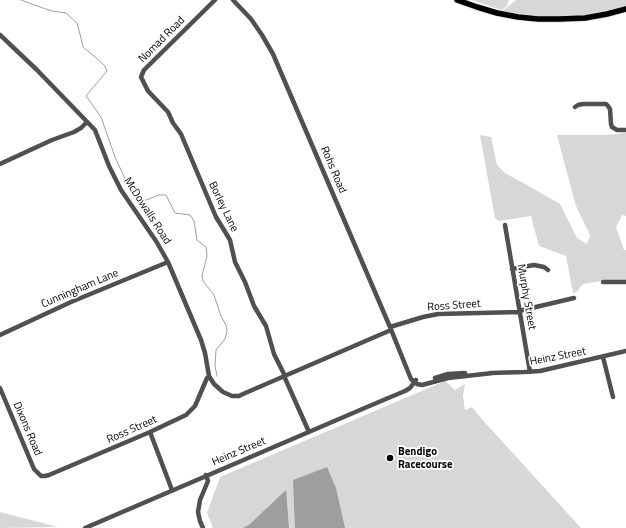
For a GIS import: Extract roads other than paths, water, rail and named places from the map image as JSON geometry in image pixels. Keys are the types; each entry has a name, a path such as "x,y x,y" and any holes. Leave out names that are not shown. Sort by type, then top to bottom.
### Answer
{"main road":[{"path":"457,0 497,13 524,18 553,20 601,15 626,9"}],"street":[{"name":"Nomad Road","path":"141,77 144,70 215,0"},
{"name":"Rohs Road","path":"233,0 254,24 273,54 391,328 410,376 417,382"},
{"name":"McDowalls Road","path":"0,34 95,130 109,166 121,190 156,241 168,262 201,340 209,376 217,388 232,396"},
{"name":"Borley Lane","path":"141,77 148,91 168,112 173,123 181,134 216,217 230,240 235,262 245,282 254,306 266,326 274,354 309,432"},
{"path":"575,107 583,104 606,104 610,109 610,124 612,127 617,130 626,130"},
{"path":"0,164 47,142 74,132 87,122"},
{"name":"Murphy Street","path":"505,225 530,372"},
{"name":"Cunningham Lane","path":"0,334 71,302 168,262"},
{"path":"512,269 534,265 542,266 548,270"},
{"path":"603,282 626,282"},
{"name":"Ross Street","path":"232,396 243,394 391,328 423,317 438,314 499,312 515,313 574,298"},
{"name":"Heinz Street","path":"85,528 206,475 381,401 411,390 417,382 422,385 441,379 462,375 530,372 626,351"},
{"path":"603,357 613,397"},
{"name":"Ross Street","path":"41,476 49,476 183,417 190,412 197,402 209,376"},
{"name":"Dixons Road","path":"0,388 34,469 41,476"},
{"path":"150,432 172,490"},
{"path":"203,528 198,512 200,500 208,481 206,475"}],"waterway":[{"path":"21,0 52,11 66,13 77,23 83,47 105,66 107,71 86,96 101,117 115,157 137,201 146,200 159,195 166,195 175,213 190,215 194,221 197,240 206,247 207,256 202,276 203,281 214,295 227,331 225,339 216,350 215,366 217,376"}],"place":[{"name":"Bendigo Racecourse","path":"390,458"}]}
